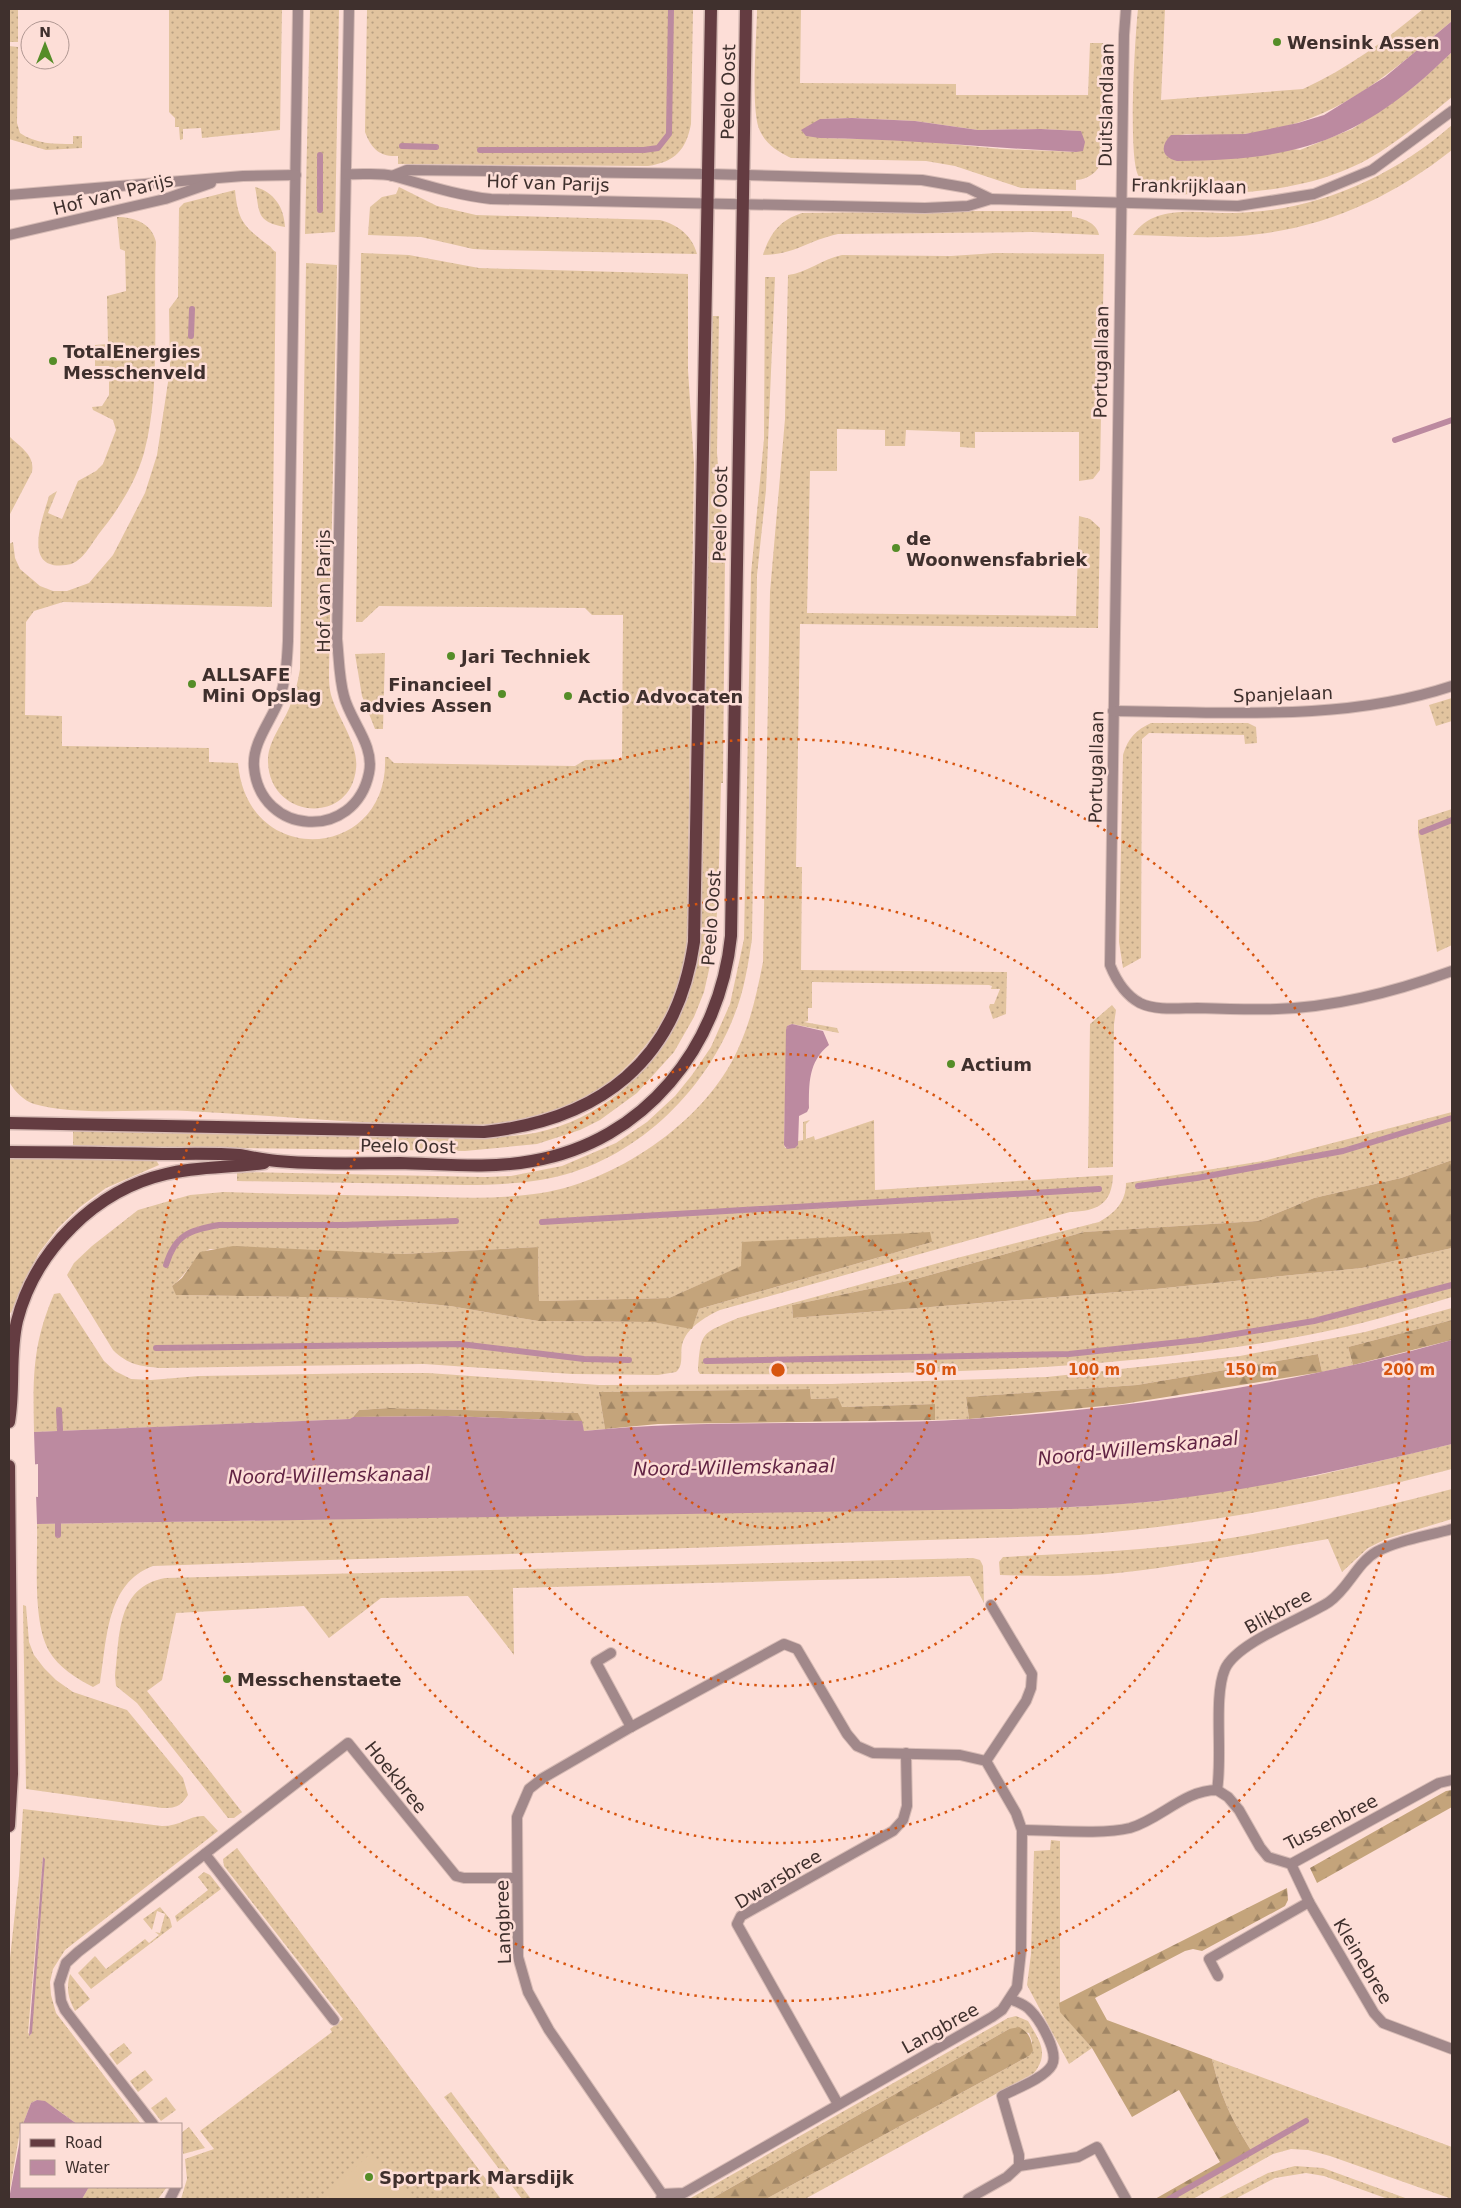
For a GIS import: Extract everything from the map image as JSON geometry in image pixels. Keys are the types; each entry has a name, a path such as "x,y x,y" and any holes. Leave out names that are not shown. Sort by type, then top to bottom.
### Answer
{"main road":[{"name":"Peelo Oost","path":"9,1124 484,1132 518,1129 575,1111 602,1095 636,1067 655,1046 678,1006 691,967 694,942 711,9"},
{"name":"Peelo Oost","path":"9,1152 238,1155 277,1161 479,1164 532,1161 584,1146 610,1132 655,1099 690,1058 709,1022 724,977 731,936 746,9"},
{"path":"9,1422 14,1397 12,1348 17,1320 26,1295 45,1260 79,1219 105,1200 133,1185 165,1174 198,1168 238,1167 277,1161"},
{"path":"9,1467 12,1774 9,1826"}],"street":[{"name":"Hof van Parijs","path":"298,9 287,668 279,700 255,752 254,764 260,790 269,804 297,821 310,822 333,819 345,812 360,797 370,772 370,761 365,744 344,696 337,639 349,9"},
{"name":"Duitslandlaan","path":"1121,202 1126,9"},
{"name":"Frankrijklaan","path":"743,206 925,208 968,206 992,199 1238,206 1314,194 1372,170 1452,111"},
{"name":"Hof van Parijs","path":"392,176 407,170 708,174"},
{"name":"Hof van Parijs","path":"346,174 392,176 406,182 462,195 491,199 707,203"},
{"path":"708,174 744,176"},
{"name":"Hof van Parijs","path":"9,194 224,178 296,175"},
{"name":"Frankrijklaan","path":"744,176 922,180 968,188 992,199"},
{"name":"Hof van Parijs","path":"9,235 165,199 224,178"},
{"name":"Portugallaan","path":"1121,202 1109,959 1114,977 1131,997 1141,1003 1159,1007 1279,1009 1353,1000 1401,988 1452,971"},
{"path":"707,203 743,206"},
{"name":"Spanjelaan","path":"1113,711 1286,713 1380,704 1452,686"},
{"name":"Blikbree","path":"1217,1790 1220,1774 1220,1690 1226,1667 1233,1659 1251,1645 1330,1601 1342,1592 1374,1553 1387,1547 1452,1529"},
{"path":"986,1761 1026,1701 1031,1688 1032,1674 991,1604"},
{"name":"Langbree","path":"784,1644 797,1649 847,1734 858,1746 873,1753 960,1755 986,1761 1016,1813 1022,1830 1021,1951 1017,1987 1010,1999 992,2017 684,2193 662,2197 548,2030 528,1992 518,1957 517,1817 530,1789 543,1778 631,1727 784,1644"},
{"path":"611,1653 596,1662 631,1727"},
{"name":"Hoekbree","path":"152,2123 71,2019 61,2001 59,1984 66,1963 348,1743 456,1876 464,1878 517,1878"},
{"name":"Dwarsbree","path":"838,2104 737,1924 740,1916 893,1831 903,1820 907,1806 906,1754"},
{"name":"Tussenbree","path":"1217,1790 1228,1797 1239,1810 1260,1847 1268,1857 1291,1864 1439,1783 1452,1780"},
{"path":"1022,1830 1110,1830 1130,1828 1195,1793 1217,1790"},
{"path":"205,1854 334,2020"},
{"name":"Kleinebree","path":"1291,1864 1309,1902 1374,2013 1383,2024 1452,2049"},
{"path":"1218,1976 1209,1959 1309,1902"},
{"path":"1010,1999 1031,2010 1052,2045 1054,2055 1052,2065 1045,2073 1002,2096 1019,2155 1019,2166"},
{"path":"968,2199 1007,2177 1019,2166 1078,2157 1097,2147 1126,2199"}],"shaded area":[{"path":"9,9 18,9 18,42 9,42"},
{"path":"169,9 282,9 280,130 202,138 201,128 183,129 183,139 180,140 179,127 175,127 175,118 169,112"},
{"path":"310,9 339,9 335,232 305,234"},
{"path":"367,9 693,9 691,124 686,141 672,158 648,166 398,164 398,156 381,153 373,147 365,132"},
{"path":"757,9 801,9 800,83 956,84 956,95 1088,95 1090,43 1108,43 1105,154 1103,159 1095,172 1087,177 1076,180 1076,190 1021,188 955,166 926,161 791,158 769,144 760,131 757,121 755,72","holes":["852,118 915,121 978,130 1041,129 1081,131 1076,152 1001,149 910,140 820,138 820,119"]},
{"path":"1138,9 1165,9 1161,100 1303,89 1366,53 1423,9 1452,9 1452,21 1428,42 1381,79 1333,109 1277,129 1244,134 1179,134 1300,150 1352,129 1416,85 1452,52 1452,97 1380,152 1359,164 1314,181 1266,190 1218,194 1162,193 1148,188 1138,175 1135,163 1133,94"},
{"path":"9,46 18,47 17,123 20,133 45,143 59,144 73,144 73,136 82,136 82,148 46,150 9,139"},
{"path":"1452,125 1452,150 1408,181 1385,194 1362,206 1337,215 1286,230 1244,236 1133,235 1142,225 1153,218 1166,214 1179,212 1235,213 1265,211 1323,198 1378,176 1429,144"},
{"path":"255,187 262,189 277,201 283,213 285,227 268,222 261,214"},
{"path":"399,187 437,206 476,215 660,220 673,225 688,236 697,254 473,249 421,237 368,235 370,207 382,197 396,194"},
{"path":"235,190 240,216 253,233 276,252 272,607 63,602 34,611 26,622 25,715 62,716 62,746 209,748 209,762 238,763 247,798 265,822 290,836 317,839 343,833 365,817 380,791 385,757 388,757 394,763 575,766 585,760 622,759 623,615 592,615 585,608 379,606 362,622 356,622 361,253 409,255 479,268 688,274 688,370 694,464 687,946 681,978 675,996 654,1035 625,1068 608,1083 590,1096 551,1115 510,1123 438,1125 375,1123 187,1111 70,1110 30,1103 19,1095 9,1081 9,544 13,542 15,558 20,569 40,586 53,591 67,591 89,583 113,555 145,493 157,455 170,369 169,309 178,297 179,208 184,203"},
{"path":"1072,211 1072,217 1092,224 1099,235 1032,232 838,234 784,253 763,255 769,240 777,228 788,219 802,213"},
{"path":"117,217 130,218 141,222 151,230 156,242 153,403 149,429 144,453 136,475 112,516 81,558 71,564 52,565 44,560 39,552 38,541 49,496 57,491 48,513 62,519 78,481 96,471 103,464 116,430 113,420 93,410 92,407 102,406 109,395 109,366 95,366 95,345 108,344 107,296 126,291 125,251 120,249"},
{"path":"996,253 1104,254 1100,470 1093,479 1079,481 1079,432 975,432 975,448 960,447 960,432 906,430 905,446 885,446 885,430 837,429 837,471 810,471 807,613 1076,616 1079,516 1090,519 1100,528 1098,628 800,624 796,867 802,867 801,970 1007,972 1006,1014 993,1019 989,1007 990,1004 994,1004 1000,989 991,989 992,986 989,985 812,982 812,1008 808,1008 808,1021 804,1022 837,1028 839,1033 792,1024 787,1026 784,1144 785,1148 796,1147 798,1141 803,1140 803,1122 810,1120 806,1124 806,1139 814,1136 815,1140 874,1120 875,1190 1113,1175 1110,1193 1106,1199 1096,1208 1070,1212 720,1310 702,1320 688,1333 682,1345 680,1366 676,1372 658,1375 572,1374 424,1364 161,1368 135,1364 124,1359 113,1350 67,1275 74,1263 92,1246 138,1210 190,1195 224,1192 486,1198 534,1194 564,1188 594,1178 653,1146 680,1125 704,1101 723,1076 747,1028 763,962 770,592 785,419 788,275 802,272 842,255 951,256","holes":["742,1242 932,1242 699,1309 692,1328 652,1322 538,1321 450,1306 367,1298 177,1295 172,1286 199,1256 210,1249 401,1254 538,1247 539,1301 669,1298 742,1266"]},
{"path":"306,263 337,265 329,681 332,698 352,742 356,760 356,769 350,788 339,800 325,807 309,808 293,804 280,794 271,778 268,758 274,738 292,701 300,669"},
{"path":"765,277 775,277 766,490 757,575 752,939 740,998 721,1045 685,1097 662,1120 637,1140 610,1156 581,1169 551,1178 481,1185 237,1181 237,1172 485,1177 511,1176 562,1166 616,1143 647,1122 675,1096 711,1047 730,1004 744,939 751,574 764,439"},
{"path":"711,316 719,316 717,453 725,557 723,783 721,783 718,903 713,952 704,992 694,1017 674,1052 637,1093 600,1120 580,1130 537,1144 465,1151 73,1146 73,1131 83,1130 481,1137 528,1134 568,1123 598,1108 625,1088 648,1064 668,1037 683,1007 694,975 701,941"},
{"path":"9,436 29,456 32,472 9,516"},
{"path":"385,653 383,729 375,729 362,696 355,654"},
{"path":"1452,698 1452,721 1436,726 1429,705"},
{"path":"1151,723 1248,723 1256,727 1257,743 1245,744 1244,735 1149,733 1142,739 1141,958 1123,968 1119,942 1123,755 1133,735"},
{"path":"1452,809 1452,945 1437,952 1418,833 1418,820"},
{"path":"1112,1005 1116,1010 1114,1024 1113,1167 1088,1168 1090,1024"},
{"path":"1452,1112 1452,1160 1401,1178 1314,1198 1258,1221 1084,1232 912,1280 792,1305 793,1318 1155,1289 1362,1268 1452,1248 1452,1297 1381,1318 1308,1335 1233,1348 1157,1357 1005,1369 929,1372 700,1374 698,1371 702,1341 710,1331 726,1323 738,1318 953,1259 1099,1222 1115,1211 1122,1201 1126,1183 1263,1161"},
{"path":"9,1158 156,1160 159,1165 106,1188 80,1207 58,1228 39,1253 24,1281 11,1313 9,1312"},
{"path":"60,1293 104,1361 115,1371 131,1379 151,1380 199,1376 428,1373 599,1385 832,1384 1047,1377 1240,1356 1365,1332 1452,1308 1452,1320 1348,1347 1353,1365 1322,1372 1318,1354 1137,1385 966,1397 969,1419 935,1420 935,1404 841,1407 838,1398 811,1399 810,1389 599,1392 605,1429 584,1431 578,1413 389,1408 359,1410 351,1419 34,1432 35,1362 41,1329 54,1294"},
{"path":"1452,1444 1452,1469 1406,1481 1267,1510 1126,1531 1079,1535 153,1566 138,1574 126,1585 117,1599 107,1632 100,1683 93,1687 68,1672 57,1662 49,1651 40,1624 37,1590 37,1524 1076,1507 1159,1501 1315,1476"},
{"path":"1452,1489 1452,1519 1386,1539 1368,1548 1342,1572 1328,1539 1197,1562 1118,1573 1074,1576 1000,1575 999,1562 1003,1557 1138,1549 1219,1540 1336,1517"},
{"path":"973,1558 980,1560 983,1566 984,1603 970,1576 513,1588 514,1655 468,1596 381,1598 329,1638 304,1606 176,1613 162,1680 147,1691 242,1812 234,1818 228,1818 137,1703 116,1686 115,1676 120,1630 129,1602 137,1591 149,1583 165,1578"},
{"path":"23,1605 26,1606 29,1642 34,1655 44,1668 56,1680 73,1692 127,1710 183,1778 188,1795 183,1802 174,1807 162,1808 26,1789"},
{"path":"23,1809 162,1826 169,1826 194,1817 204,1816 218,1831 65,1950 53,1969 50,1982 56,2013 140,2123 76,2123 55,2108 37,2100 31,2103 23,2123 20,2123 9,2196 9,1967 19,1876","holes":["43,1857 44,1871 31,2035 28,2033"]},
{"path":"1051,1840 1060,1841 1060,2011 1092,2048 1069,2064 1027,1985 1031,1954 1034,1851 1050,1850"},
{"path":"237,1848 501,2199 181,2199 187,2179 185,2159 214,2149 200,2131 332,2032 330,2029 343,2019 224,1866 223,1859"},
{"path":"204,1872 210,1875 221,1889 177,1922 175,1916 208,1890 198,1877"},
{"path":"160,1907 170,1919 172,1927 91,1989 78,1973 95,1956 106,1969 145,1939 149,1943 159,1935 155,1932 160,1933 165,1914 157,1911 152,1930 143,1919"},
{"path":"70,1974 90,1999 75,2011 68,1993"},
{"path":"1016,2016 1028,2021 1041,2047 1041,2059 1034,2073 805,2199 766,2199 1029,2056 1032,2041 1029,2033 1009,2029 711,2199 689,2199 1008,2018"},
{"path":"124,2043 132,2053 117,2065 109,2054"},
{"path":"1212,2059 1452,2147 1452,2199 1330,2156 1308,2150 1291,2149 1273,2154 1193,2199 1169,2199 1252,2152 1238,2129 1228,2107 1219,2085"},
{"path":"145,2070 153,2080 138,2092 130,2081"},
{"path":"451,2092 531,2199 522,2199 444,2097"},
{"path":"166,2097 176,2110 161,2121 151,2108"},
{"path":"189,2127 205,2148 183,2154 182,2132"},
{"name":"Sportpark Marsdijk","path":"370,2154 414,2199 321,2199"},
{"path":"1295,2166 1323,2168 1408,2199 1388,2199 1324,2176 1306,2173 1275,2178 1235,2199 1217,2199 1268,2173"},
{"path":"88,2188 166,2188 158,2199 82,2199"}],"green space":[{"path":"1452,1160 1452,1248 1362,1268 1155,1289 793,1318 792,1305 912,1280 1084,1232 1258,1221 1314,1198 1401,1178"},
{"path":"930,1232 932,1242 699,1309 692,1329 652,1322 538,1321 450,1306 367,1298 176,1295 172,1286 182,1278 200,1252 233,1246 401,1254 538,1247 539,1301 669,1298 741,1266 742,1242"},
{"path":"1452,1320 1452,1340 1353,1365 1348,1347"},
{"path":"1318,1354 1322,1372 1123,1404 969,1419 966,1397 1137,1385"},
{"path":"810,1389 811,1399 838,1398 842,1407 935,1404 935,1420 658,1424 605,1429 599,1392"},
{"path":"389,1408 578,1413 582,1421 447,1416 353,1417 359,1410"},
{"path":"1452,1790 1452,1807 1317,1883 1310,1868 1446,1791"},
{"path":"1287,1888 1288,1900 1285,1906 1202,1951 1193,1949 1185,1951 1095,1998 1107,2020 1212,2059 1219,2085 1228,2107 1238,2129 1252,2152 1169,2199 1155,2199 1220,2162 1179,2090 1132,2117 1092,2048 1060,2012 1059,2003"},
{"path":"1019,2027 1028,2034 1031,2040 1033,2051 1029,2056 766,2199 711,2199 1009,2029"}],"water":[{"path":"1452,21 1452,52 1416,85 1387,107 1360,124 1332,137 1304,147 1275,154 1245,158 1177,161 1165,154 1165,143 1171,135 1245,134 1298,123 1324,115 1385,77"},
{"path":"852,118 915,121 978,130 1041,129 1081,131 1085,142 1083,151 1076,152 820,138 806,136 801,130 820,119"},
{"path":"792,1024 823,1031 829,1045 813,1066 809,1108 807,1112 799,1116 798,1145 795,1148 787,1149 784,1145 786,1030 787,1026"},
{"name":"Noord-Willemskanaal","path":"1452,1340 1452,1444 1306,1477 1232,1491 1158,1501 1022,1509 37,1524 34,1432 350,1419 353,1417 447,1416 582,1421 584,1431 681,1425 971,1419 1092,1408 1214,1392 1335,1369"},
{"path":"43,1857 45,1859 32,2033 29,2036"},
{"path":"37,2100 45,2101 76,2123 23,2123 31,2103"},
{"path":"20,2139 20,2188 88,2188 82,2199 9,2199"}],"pier":[{"path":"38,1464 38,1497 9,1494 9,1468"}],"waterway":[{"path":"480,150 644,150 658,148 669,134 671,9"},
{"path":"402,146 436,147"},
{"path":"320,155 320,210"},
{"path":"191,336 192,309"},
{"path":"1395,440 1452,420"},
{"path":"1422,832 1452,820"},
{"path":"1138,1186 1197,1178 1343,1151 1452,1118"},
{"path":"542,1222 1099,1189"},
{"path":"166,1265 179,1240 191,1232 219,1225 343,1225 456,1221"},
{"path":"706,1361 1069,1354 1199,1340 1314,1321 1452,1285"},
{"path":"156,1348 460,1344 584,1359 629,1360"},
{"path":"59,1410 60,1430"},
{"path":"58,1524 58,1535"},
{"path":"1169,2199 1306,2121"}],"place":[{"name":"Wensink Assen","path":"1277,42"},
{"name":"TotalEnergies Messchenveld","path":"53,361"},
{"name":"de Woonwensfabriek","path":"896,548"},
{"name":"Jari Techniek","path":"451,656"},
{"name":"ALLSAFE Mini Opslag","path":"192,684"},
{"name":"Financieel advies Assen","path":"502,694"},
{"name":"Actio Advocaten","path":"568,696"},
{"name":"Actium","path":"951,1064"},
{"name":"Messchenstaete","path":"227,1679"},
{"name":"Sportpark Marsdijk","path":"369,2177"}]}
